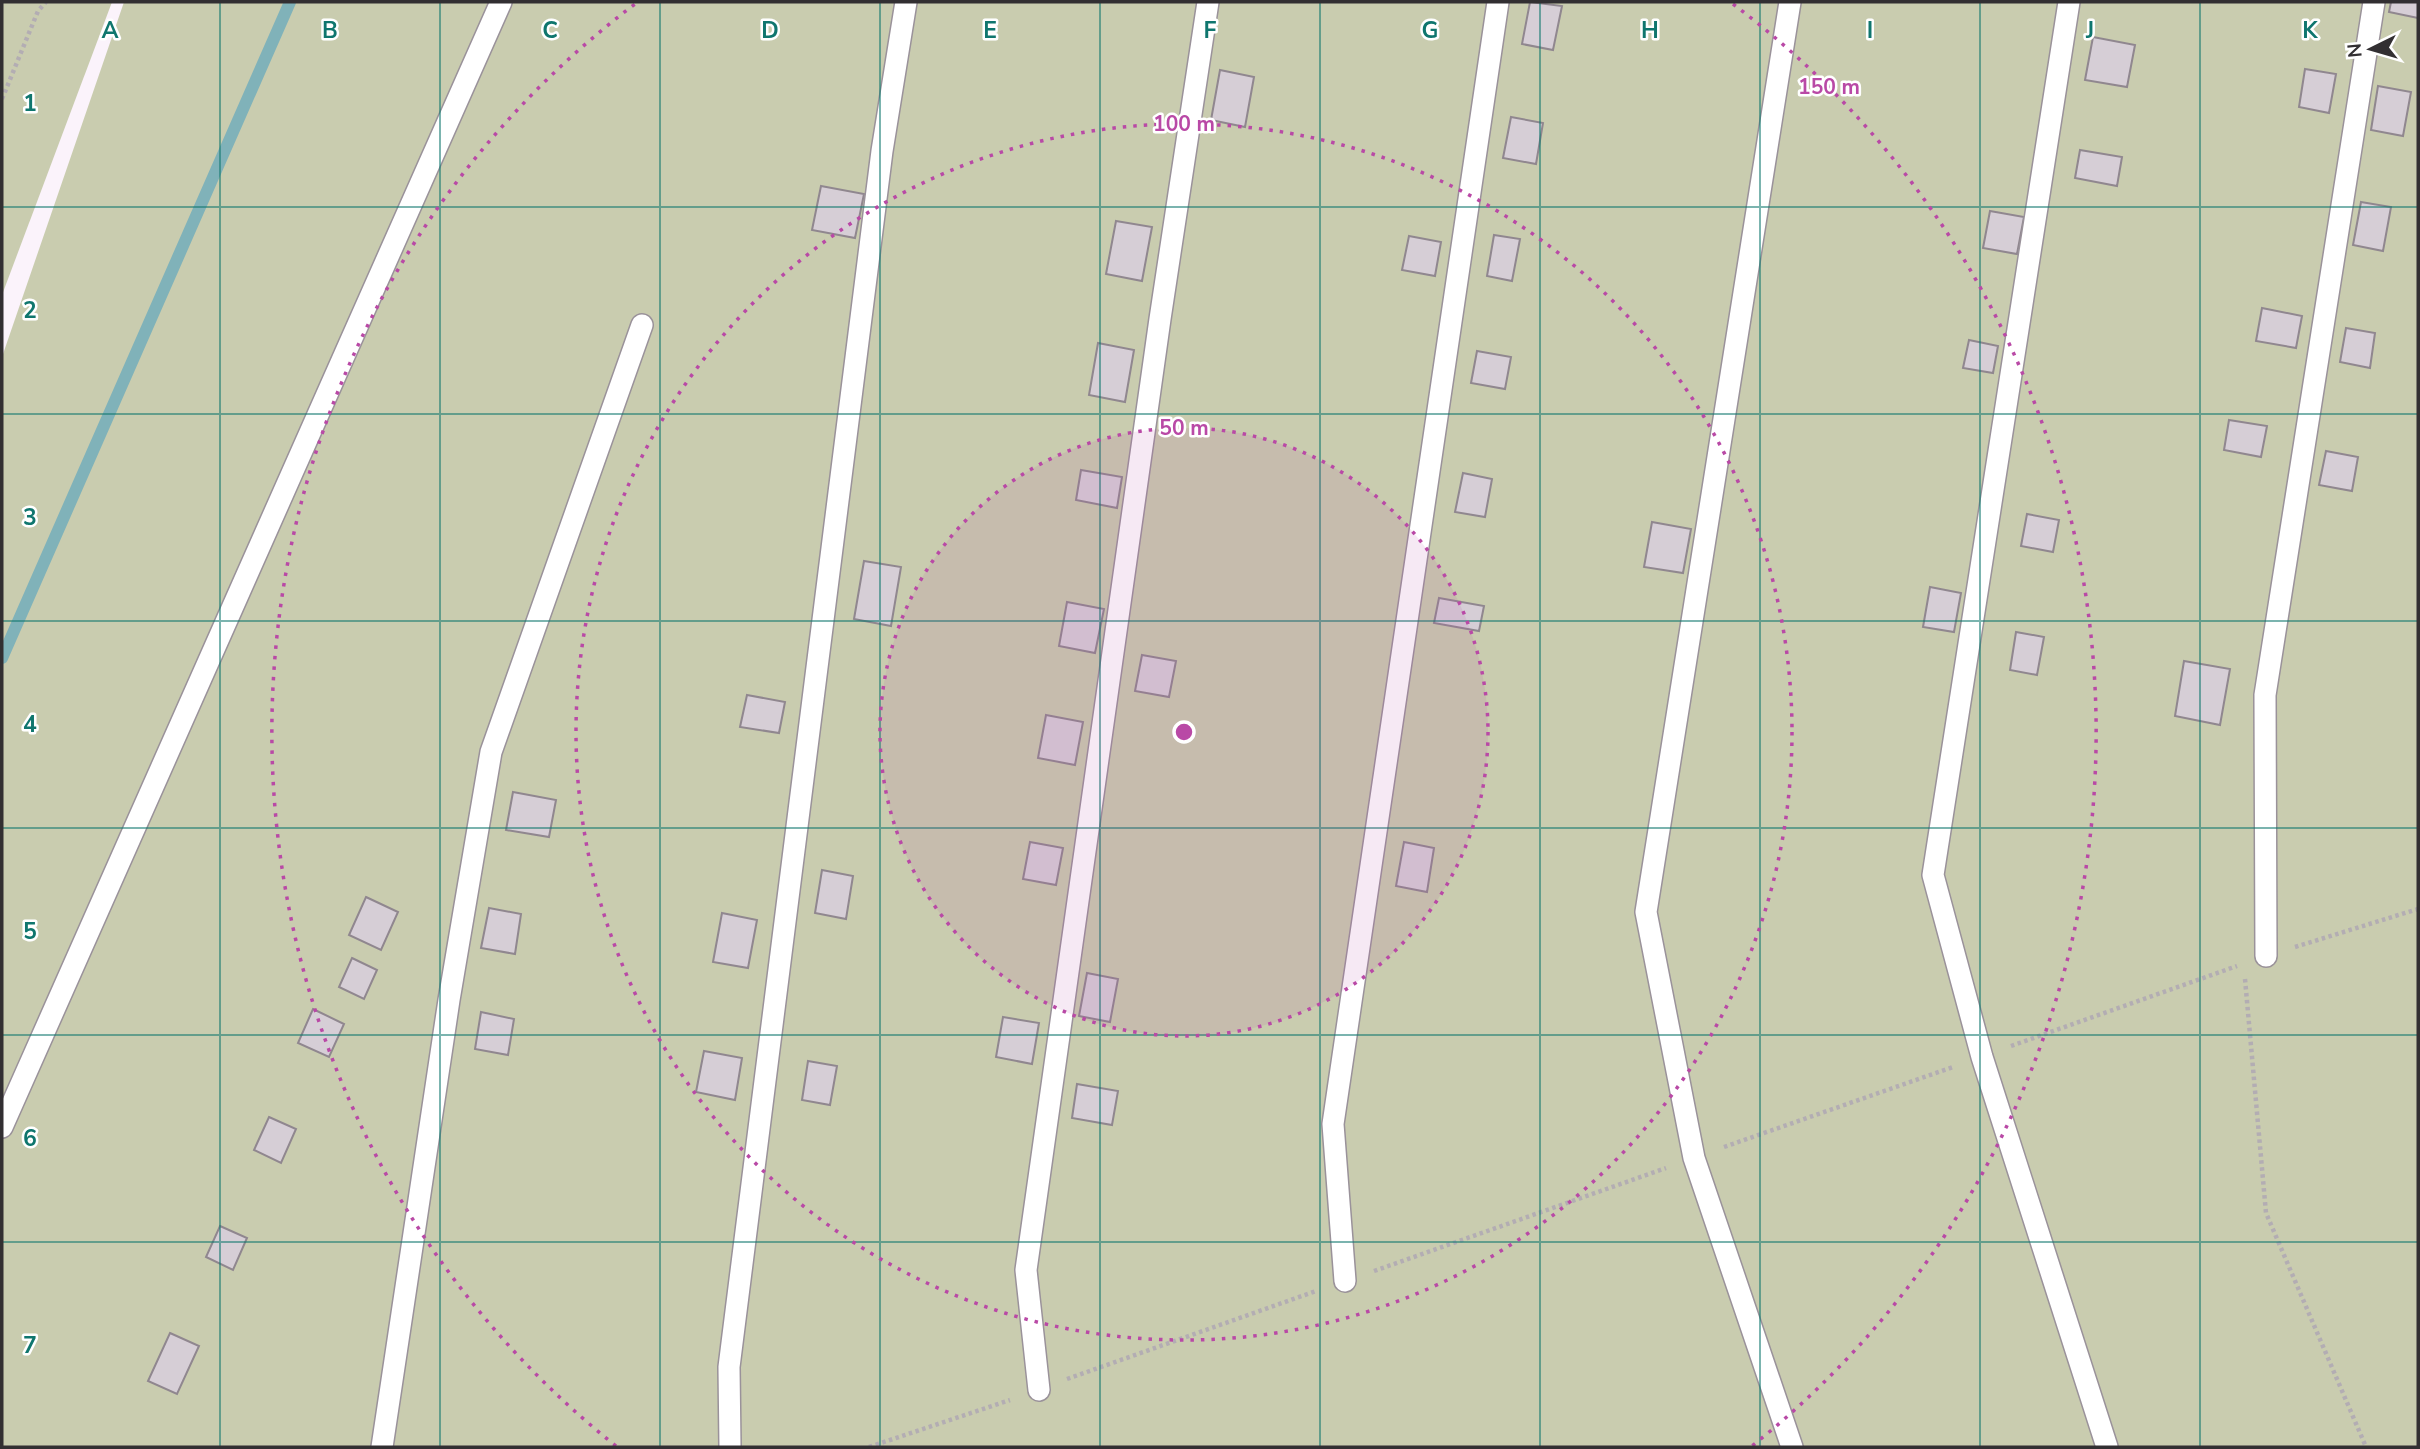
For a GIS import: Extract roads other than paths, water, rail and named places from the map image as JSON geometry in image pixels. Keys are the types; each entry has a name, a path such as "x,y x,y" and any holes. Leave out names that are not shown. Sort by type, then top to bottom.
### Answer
{"lane":[{"path":"2,1127 501,2"},
{"path":"730,1447 731,1354 882,151 906,2"},
{"path":"1039,1390 1026,1270 1156,346 1208,2"},
{"path":"1345,1281 1333,1124 1498,2"},
{"path":"1790,2 1646,912 1694,1158 1792,1447"},
{"path":"2069,2 1933,875 1982,1057 2107,1447"},
{"path":"2266,956 2265,695 2374,2"},
{"path":"382,1447 449,1000 491,752 642,325"}],"waterway":[{"path":"2,658 290,2"}]}
